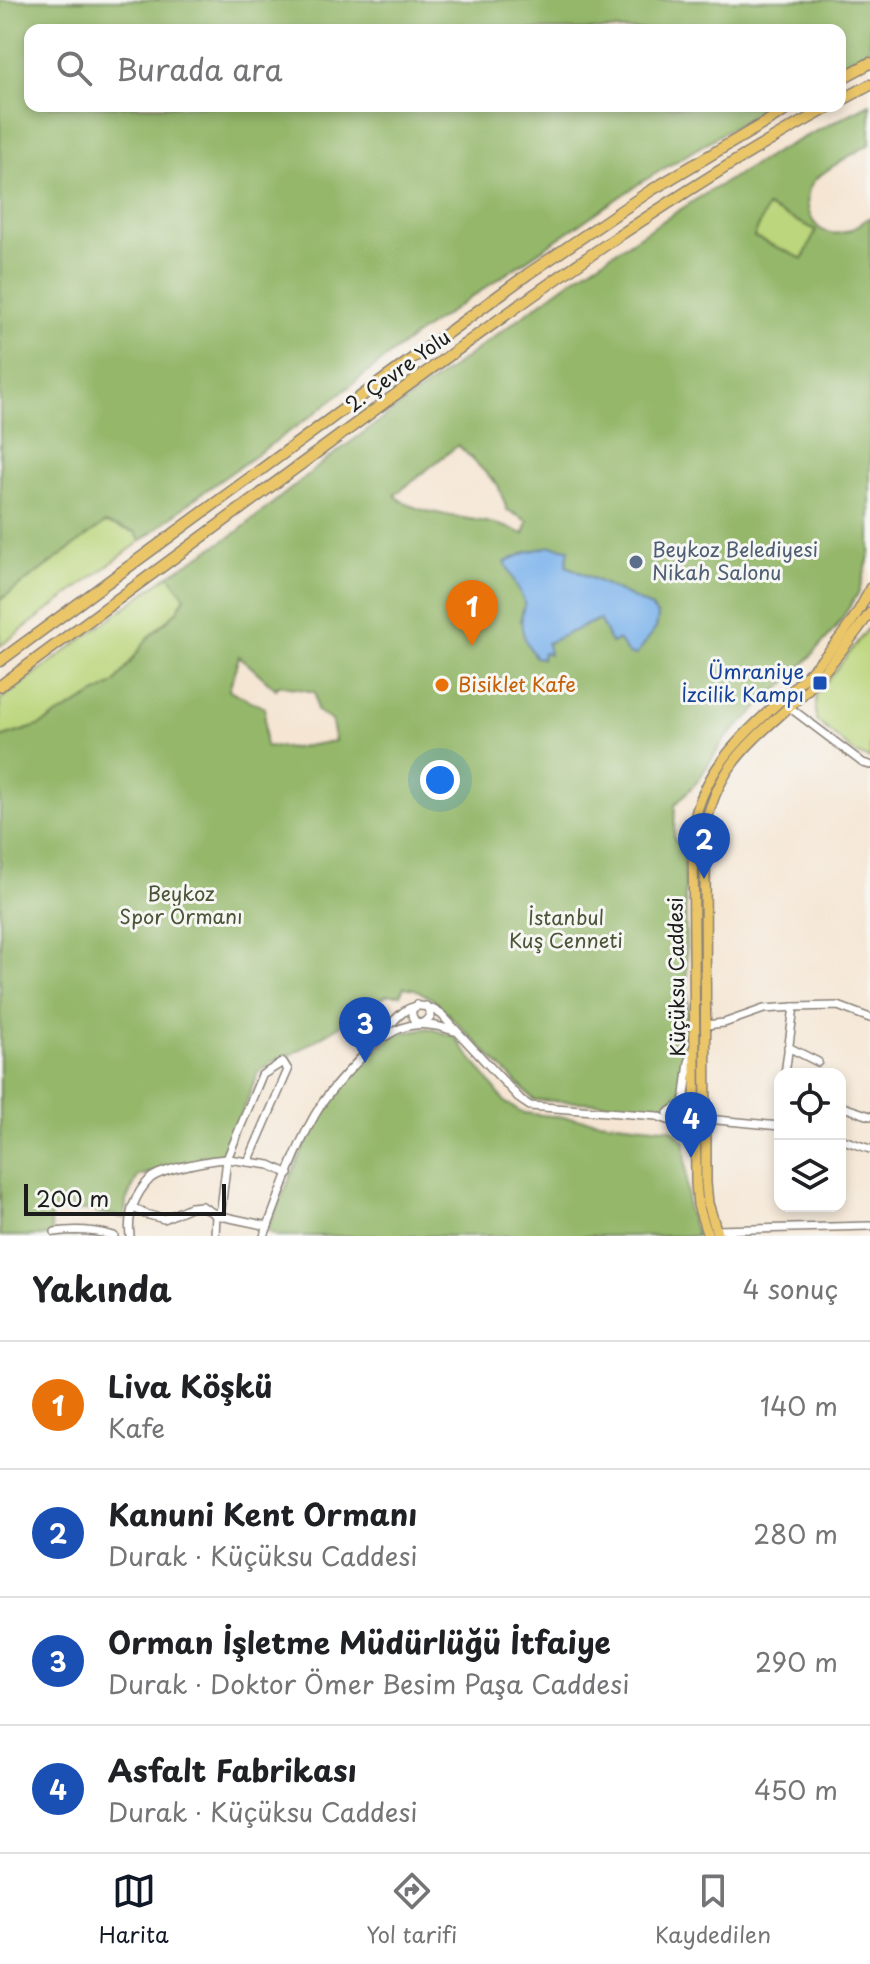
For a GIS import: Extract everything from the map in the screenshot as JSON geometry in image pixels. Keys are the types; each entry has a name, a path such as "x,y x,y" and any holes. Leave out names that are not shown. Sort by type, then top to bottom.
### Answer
{"highway":[{"path":"846,76 870,63"},
{"path":"846,98 870,85"},
{"name":"2. Çevre Yolu","path":"0,661 528,274 650,191 783,112"},
{"name":"2. Çevre Yolu","path":"0,686 604,244 726,166 820,112"}],"main road":[{"name":"Küçüksu Caddesi","path":"785,703 862,608 870,588"},
{"name":"Küçüksu Caddesi","path":"714,1234 698,1205 696,1144 701,1119 705,1025 693,837 695,815 709,778 728,750 743,743 847,646 870,613"},
{"name":"Küçüksu Caddesi","path":"700,984 695,1046 701,1119"},
{"path":"701,1119 701,1164 706,1171 714,1234"}],"street":[{"path":"785,703 863,763 870,765"},
{"path":"374,1045 405,1026 428,1020 431,1014 421,1005"},
{"path":"264,1236 310,1124 322,1103 402,1014 421,1005"},
{"path":"458,1032 414,1021 413,1008 421,1005 442,1015 530,1106 668,1116 690,1123 701,1119 774,1125"},
{"path":"705,1025 724,1023 764,1009 794,1007 838,1006 870,1018"},
{"path":"786,1068 794,1007"},
{"path":"668,1116 684,1103 689,1062 695,1046"},
{"path":"788,1047 818,1062"},
{"path":"215,1236 227,1159 262,1075 283,1062 288,1070 248,1162"},
{"path":"846,1108 870,1116"},
{"path":"668,1116 686,1129 696,1144"},
{"path":"843,1140 870,1149"},
{"path":"130,1236 128,1219 132,1207 151,1177 174,1169 227,1159 270,1165 289,1174"},
{"path":"132,1207 164,1219 190,1207 202,1206 216,1215 268,1226"},
{"path":"714,1234 870,1226"},
{"path":"55,1232 76,1229 114,1236"}],"green space":[{"path":"0,0 870,0 870,48 846,62 846,24 24,24 24,112 758,112 640,183 413,337 141,541 135,532 105,523 0,600"},
{"name":"Beykoz Spor Ormanı","path":"870,104 870,144 817,178 809,189 808,204 817,226 830,233 846,231 870,217 870,554 859,592 835,629 797,672 725,739 697,782 675,805 674,839 684,850 688,1030 680,1100 668,1106 534,1100 434,1000 415,989 404,987 400,995 386,995 368,1009 284,1059 279,1058 258,1073 225,1154 138,1176 126,1201 125,1218 90,1211 50,1211 52,1233 76,1233 76,1236 0,1236 0,738 38,726 115,683 149,637 177,611 185,597 169,575 236,533 325,461 573,279 781,149","holes":["767,207 816,230 803,259 754,237","458,445 498,485 507,510 528,521 524,534 488,522 414,507 395,495","565,565 651,607 658,616 656,628 629,654 618,640 611,643 600,619 546,643 548,653 543,651 542,658 520,620 525,603","239,656 276,689 279,685 315,692 317,711 332,721 335,741 294,748 265,746 265,708 229,690"]},
{"path":"767,207 817,230 803,260 753,237"},
{"path":"105,523 135,532 141,541 0,646 0,600"},
{"path":"169,575 185,596 177,611 149,637 115,683 38,726 0,738 0,700"},
{"path":"870,626 870,759 855,753 816,720 816,695"},
{"path":"428,1028 454,1036 506,1103 524,1113 672,1129 685,1142 688,1209 697,1236 277,1236 267,1230 317,1117 358,1067 393,1035"}],"water":[{"path":"551,546 569,549 566,566 651,607 658,616 656,628 636,655 629,654 618,640 611,643 599,619 547,643 549,654 543,652 542,658 535,657 522,631 525,603 505,562"}],"place":[{"name":"Beykoz Belediyesi Nikah Salonu","path":"636,562"},
{"name":"Liva Köşkü","path":"472,646"},
{"name":"Ümraniye İzcilik Kampı","path":"820,683"},
{"name":"Bisiklet Kafe","path":"442,685"},
{"name":"Kanuni Kent Ormanı","path":"704,879"},
{"name":"Orman İşletme Müdürlüğü İtfaiye","path":"365,1063"},
{"name":"Asfalt Fabrikası","path":"691,1158"}],"park label":[{"name":"İstanbul Kuş Cenneti","path":"566,930"}]}
